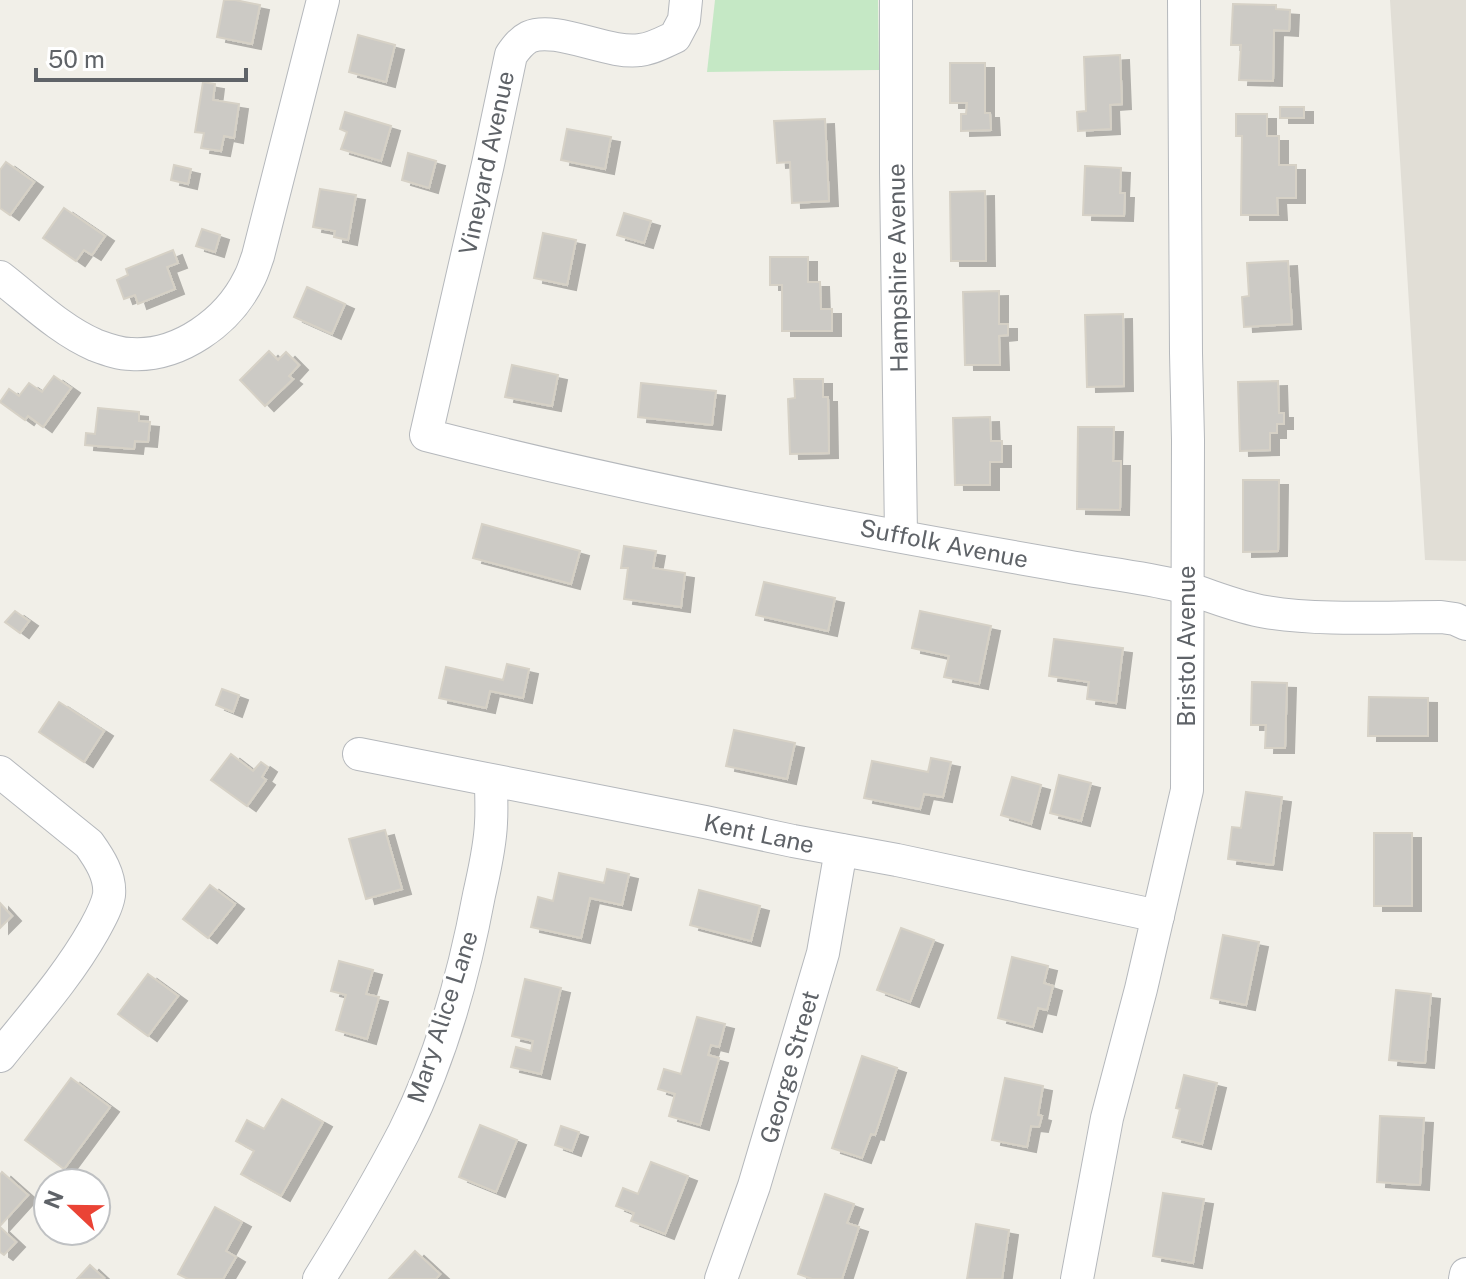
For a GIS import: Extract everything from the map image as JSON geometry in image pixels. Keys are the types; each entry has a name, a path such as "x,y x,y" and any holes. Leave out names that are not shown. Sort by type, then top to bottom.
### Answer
{"street":[{"path":"0,277 75,334 111,351 131,354 152,352 176,346 211,326 239,296 258,256 323,0"},
{"name":"Vineyard Avenue","path":"426,435 511,55 529,37 542,34 625,51 641,50 675,37 684,20 686,0"},
{"name":"Hampshire Avenue","path":"896,0 901,536"},
{"name":"Bristol Avenue","path":"1077,1279 1107,1118 1187,790 1184,0"},
{"name":"Suffolk Avenue","path":"426,435 692,496 1187,589 1243,608 1269,613 1441,617 1466,624"},
{"name":"Kent Lane","path":"359,754 897,860 1158,916"},
{"path":"0,772 89,844 106,874 109,894 104,910 76,961 0,1056"},
{"name":"Mary Alice Lane","path":"319,1279 405,1130 439,1047 471,935 487,855 491,781"},
{"name":"George Street","path":"721,1279 754,1186 803,1025 823,953 841,850"}],"shaded area":[{"path":"1390,0 1466,0 1466,561 1425,560"}],"green space":[{"path":"715,0 878,0 879,70 707,72"}],"building":[{"path":"224,0 260,5 252,44 217,37"},
{"path":"1233,4 1276,5 1276,9 1290,10 1289,31 1274,30 1273,81 1239,80 1241,45 1231,45"},
{"path":"358,35 395,45 386,82 349,72"},
{"path":"1120,55 1122,104 1110,105 1111,129 1078,131 1077,112 1086,111 1084,57"},
{"path":"950,63 985,63 985,113 990,113 991,130 961,131 961,114 966,114 967,103 950,103"},
{"path":"203,82 215,84 213,100 239,104 234,138 224,136 221,151 201,148 204,133 195,132"},
{"path":"1280,107 1304,107 1304,118 1280,118"},
{"path":"345,112 391,126 381,161 341,149 347,132 340,129"},
{"path":"1236,114 1267,114 1267,136 1279,136 1279,165 1296,165 1296,198 1277,198 1278,215 1241,215 1242,136 1236,136"},
{"path":"825,119 829,201 792,203 790,162 777,163 774,121"},
{"path":"567,129 611,137 605,169 561,160"},
{"path":"408,153 436,161 429,188 402,180"},
{"path":"6,162 34,182 10,215 0,208 0,170"},
{"path":"174,165 191,169 188,184 171,180"},
{"path":"1085,166 1121,168 1120,193 1125,193 1124,216 1083,215"},
{"path":"320,189 356,195 348,240 334,237 335,231 313,227"},
{"path":"985,191 986,261 951,261 950,192"},
{"path":"64,208 105,236 92,255 84,250 76,261 43,238"},
{"path":"624,213 651,221 644,243 617,235"},
{"path":"202,229 220,235 215,252 196,246"},
{"path":"543,233 576,240 567,285 534,278"},
{"path":"173,250 178,263 167,267 175,289 138,304 135,295 124,299 117,280 128,275 126,269"},
{"path":"770,257 808,257 808,282 820,282 821,309 832,309 832,331 782,331 782,285 770,285"},
{"path":"1288,261 1292,324 1244,327 1242,297 1249,296 1247,263"},
{"path":"307,287 345,304 332,334 294,317"},
{"path":"999,291 999,324 1008,324 1008,335 999,336 1000,365 965,365 963,292"},
{"path":"1123,314 1124,386 1087,387 1085,315"},
{"path":"269,351 278,360 286,352 299,365 289,376 293,379 265,406 240,380"},
{"path":"512,365 558,375 552,406 505,397"},
{"path":"54,376 71,388 43,427 28,416 25,420 0,402 9,389 19,396 29,383 42,392"},
{"path":"794,379 823,379 823,397 828,397 829,453 790,454 788,399 795,398"},
{"path":"1278,381 1279,413 1284,413 1284,424 1277,424 1277,433 1270,433 1270,450 1240,451 1238,382"},
{"path":"641,383 716,391 712,425 638,417"},
{"path":"98,408 139,412 139,421 150,422 148,442 135,441 134,449 85,445 86,433 95,434"},
{"path":"990,417 991,441 1002,441 1002,462 990,462 990,485 955,485 953,418"},
{"path":"1078,427 1114,427 1113,461 1121,461 1120,510 1077,509"},
{"path":"1243,480 1279,480 1278,551 1243,552"},
{"path":"482,524 580,551 571,584 473,558"},
{"path":"624,546 656,551 653,568 685,573 681,607 624,599 628,568 621,568"},
{"path":"764,582 835,598 828,631 756,615"},
{"path":"15,611 29,621 20,633 5,622"},
{"path":"920,611 991,626 979,684 944,677 949,656 912,648"},
{"path":"1054,639 1123,648 1116,703 1087,699 1089,682 1049,676"},
{"path":"507,664 529,669 523,698 490,691 486,708 439,698 446,667 503,680"},
{"path":"1252,682 1287,683 1285,748 1265,748 1266,725 1251,725"},
{"path":"222,689 239,695 233,712 216,705"},
{"path":"1369,697 1428,698 1428,736 1368,736"},
{"path":"59,702 104,731 84,762 39,732"},
{"path":"734,730 795,743 787,779 726,766"},
{"path":"231,754 253,771 261,762 268,767 262,777 266,780 247,806 211,780"},
{"path":"931,758 951,762 943,797 924,794 920,809 864,798 872,761 928,772"},
{"path":"1059,775 1091,783 1081,821 1050,813"},
{"path":"1012,777 1041,785 1031,824 1001,815"},
{"path":"1246,792 1282,797 1273,865 1228,859 1232,827 1241,828"},
{"path":"385,830 402,889 366,899 349,839"},
{"path":"1374,833 1412,833 1412,906 1374,906"},
{"path":"607,869 629,874 622,905 590,898 581,938 531,927 538,897 553,901 559,873 604,883"},
{"path":"210,885 235,904 208,938 183,919"},
{"path":"699,890 760,906 751,941 690,925"},
{"path":"0,903 12,916 0,928"},
{"path":"901,928 934,940 910,1002 877,990"},
{"path":"1223,935 1259,942 1246,1005 1211,998"},
{"path":"1012,957 1048,966 1044,983 1053,986 1047,1010 1038,1008 1033,1027 998,1018"},
{"path":"339,961 373,970 366,994 379,997 367,1039 336,1030 346,995 331,991"},
{"path":"148,974 178,996 148,1036 118,1014"},
{"path":"525,979 561,988 541,1074 511,1067 516,1047 531,1051 533,1041 512,1036"},
{"path":"1396,990 1431,994 1425,1063 1389,1060"},
{"path":"697,1017 725,1024 719,1047 711,1045 708,1055 719,1058 700,1125 669,1116 675,1094 658,1089 664,1069 681,1074"},
{"path":"862,1056 897,1068 875,1135 871,1134 862,1158 832,1148"},
{"path":"1184,1075 1217,1083 1202,1144 1173,1137"},
{"path":"71,1078 110,1107 65,1167 25,1140"},
{"path":"1005,1078 1043,1086 1038,1115 1042,1116 1039,1127 1031,1126 1027,1147 992,1140"},
{"path":"282,1099 323,1122 281,1196 241,1174 254,1151 236,1141 247,1120 264,1129"},
{"path":"1380,1116 1424,1118 1420,1185 1377,1182"},
{"path":"480,1125 517,1140 496,1192 459,1177"},
{"path":"561,1126 579,1132 572,1151 555,1145"},
{"path":"651,1162 688,1176 665,1234 631,1221 634,1213 616,1206 623,1188 638,1194"},
{"path":"2,1172 28,1195 0,1226 0,1175"},
{"path":"1163,1193 1204,1199 1193,1263 1153,1256"},
{"path":"825,1194 854,1204 847,1223 859,1227 842,1279 812,1279 798,1274"},
{"path":"215,1207 242,1222 226,1251 236,1257 223,1279 188,1279 178,1274"},
{"path":"976,1224 1009,1230 1002,1279 967,1279"},
{"path":"0,1227 16,1242 4,1255 0,1252"},
{"path":"415,1251 440,1274 436,1279 389,1279"},
{"path":"90,1265 104,1278 77,1279"}]}
